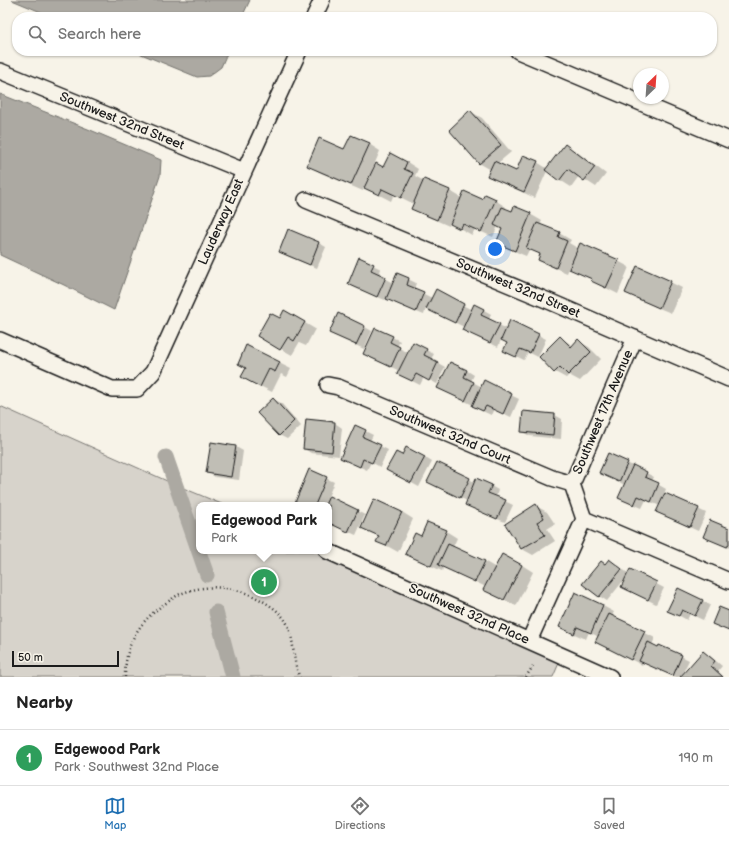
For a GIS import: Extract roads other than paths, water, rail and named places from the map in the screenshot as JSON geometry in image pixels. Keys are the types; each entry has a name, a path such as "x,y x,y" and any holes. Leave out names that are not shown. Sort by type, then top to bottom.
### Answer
{"street":[{"path":"316,12 322,0"},
{"name":"Lauderway East","path":"0,340 112,389 137,389 153,372 297,56"},
{"path":"530,56 729,140"},
{"name":"Southwest 32nd Street","path":"0,71 244,171"},
{"name":"Southwest 32nd Street","path":"306,200 551,302 729,379"},
{"name":"Southwest 17th Avenue","path":"584,519 572,484 635,338"},
{"name":"Southwest 32nd Court","path":"328,385 338,387 552,478 572,484"},
{"path":"529,641 584,519 729,581"},
{"name":"Southwest 32nd Place","path":"332,553 610,677"}],"waterway":[{"path":"166,457 196,543"},
{"path":"200,554 207,575"},
{"path":"216,612 233,677"}],"place":[{"name":"Edgewood Park","path":"264,582"}]}
